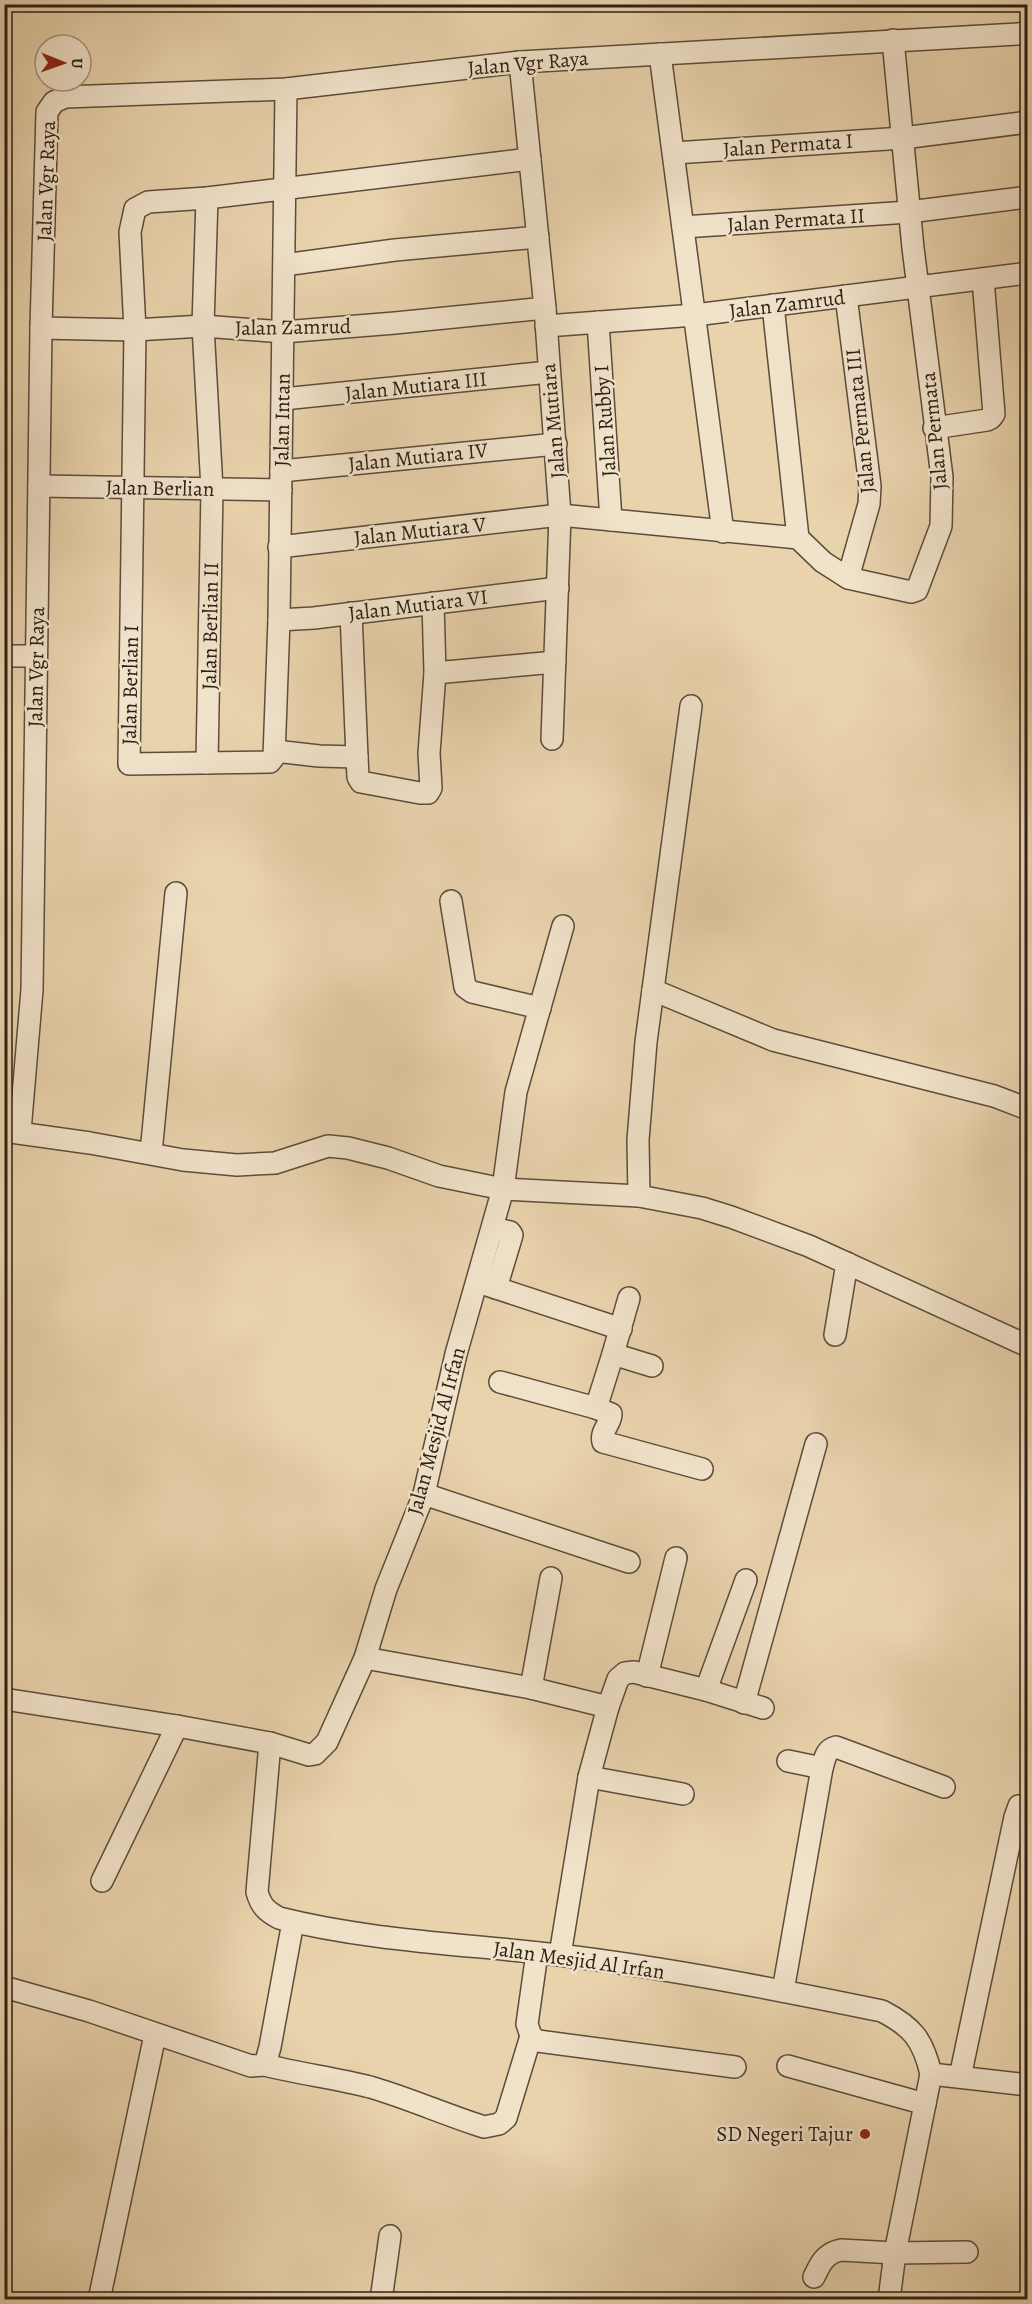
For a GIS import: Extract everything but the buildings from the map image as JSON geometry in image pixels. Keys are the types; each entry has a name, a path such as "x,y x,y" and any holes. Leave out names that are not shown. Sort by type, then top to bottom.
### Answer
{"street":[{"name":"Jalan Vgr Raya","path":"12,1131 32,990 41,328 47,112 54,102 65,97 286,89 520,62 1028,32"},
{"name":"Jalan Permata","path":"798,538 823,562 848,578 911,592 917,590 920,585 940,526 942,477 934,428 909,212 893,40"},
{"path":"660,54 723,532"},
{"name":"Jalan Mutiara","path":"520,62 546,317 560,515 552,739"},
{"name":"Jalan Intan","path":"276,751 286,89"},
{"name":"Jalan Permata I","path":"674,153 903,138 1028,122"},
{"path":"133,487 135,330 130,232 135,209 148,202 207,198 530,159"},
{"name":"Jalan Permata II","path":"684,228 909,212 1028,197"},
{"name":"Jalan Berlian II","path":"207,198 203,326 212,489 207,763"},
{"path":"284,265 395,250 538,237"},
{"name":"Jalan Zamrud","path":"41,328 135,330 203,326 283,332 395,323 546,317 598,322 695,315 1028,273"},
{"path":"934,428 987,420 994,414 983,279"},
{"name":"Jalan Permata III","path":"846,296 870,486 869,504 848,578"},
{"path":"560,515 798,538 773,305"},
{"name":"Jalan Rubby I","path":"598,322 611,520"},
{"name":"Jalan Mutiara III","path":"283,399 549,372"},
{"name":"Jalan Mutiara IV","path":"281,480 556,444"},
{"name":"Jalan Berlian","path":"39,486 212,489 281,480"},
{"name":"Jalan Berlian I","path":"133,487 129,764 270,762 276,751"},
{"name":"Jalan Mutiara V","path":"279,547 560,515"},
{"name":"Jalan Mutiara VI","path":"279,620 558,588"},
{"path":"351,613 358,777 361,782 420,793 428,792 431,788 429,753 435,673 433,603"},
{"path":"4,656 36,656"},
{"path":"435,673 555,662"},
{"path":"639,1196 638,1140 646,1042 691,706"},
{"path":"276,751 319,756 357,757"},
{"path":"151,1153 176,893"},
{"path":"451,901 465,987 472,992 540,1008"},
{"name":"Jalan Mesjid Al Irfan","path":"4,1699 270,1743 309,1755 321,1750 327,1742 365,1658 386,1589 424,1494 456,1354 487,1285 516,1092 563,926"},
{"path":"653,990 773,1040 994,1096 1028,1109"},
{"path":"12,1131 210,1164 257,1166 275,1163 328,1146 348,1148 388,1158 439,1176 503,1190 639,1196 702,1208 809,1246 1028,1346"},
{"path":"835,1335 847,1263"},
{"path":"487,1285 621,1329"},
{"path":"596,1408 629,1298"},
{"path":"613,1354 652,1366"},
{"path":"500,1382 611,1414 601,1436 603,1442 702,1469"},
{"path":"560,1955 589,1777 618,1679 625,1673 647,1676 706,1690 754,1706 816,1444"},
{"path":"424,1494 629,1562"},
{"path":"647,1676 675,1558"},
{"path":"531,1688 551,1578"},
{"path":"706,1690 746,1580"},
{"path":"365,1658 531,1688 608,1707"},
{"path":"102,1881 177,1726"},
{"name":"Jalan Mesjid Al Irfan","path":"270,1743 257,1892 260,1905 269,1913 293,1922 377,1936 560,1955 783,1991 882,2011 906,2024 917,2036 925,2050 932,2074"},
{"path":"783,1991 826,1753 836,1747 944,1787"},
{"path":"788,1761 822,1768"},
{"path":"589,1777 683,1794"},
{"path":"960,2076 1015,1817 1019,1806 1028,1805"},
{"path":"265,2065 293,1922"},
{"path":"4,1987 89,2011 251,2066 265,2065 308,2076 344,2080 484,2127 499,2124 506,2118 531,2036 527,2024 537,1953"},
{"path":"99,2300 155,2035"},
{"path":"531,2036 547,2043 735,2067"},
{"path":"788,2066 926,2104"},
{"path":"889,2300 895,2253 932,2074 1028,2085"},
{"path":"381,2300 390,2236"},
{"path":"814,2277 824,2259 832,2252 841,2250 895,2253 967,2252"}],"place":[{"name":"SD Negeri Tajur","path":"865,2134"}]}
